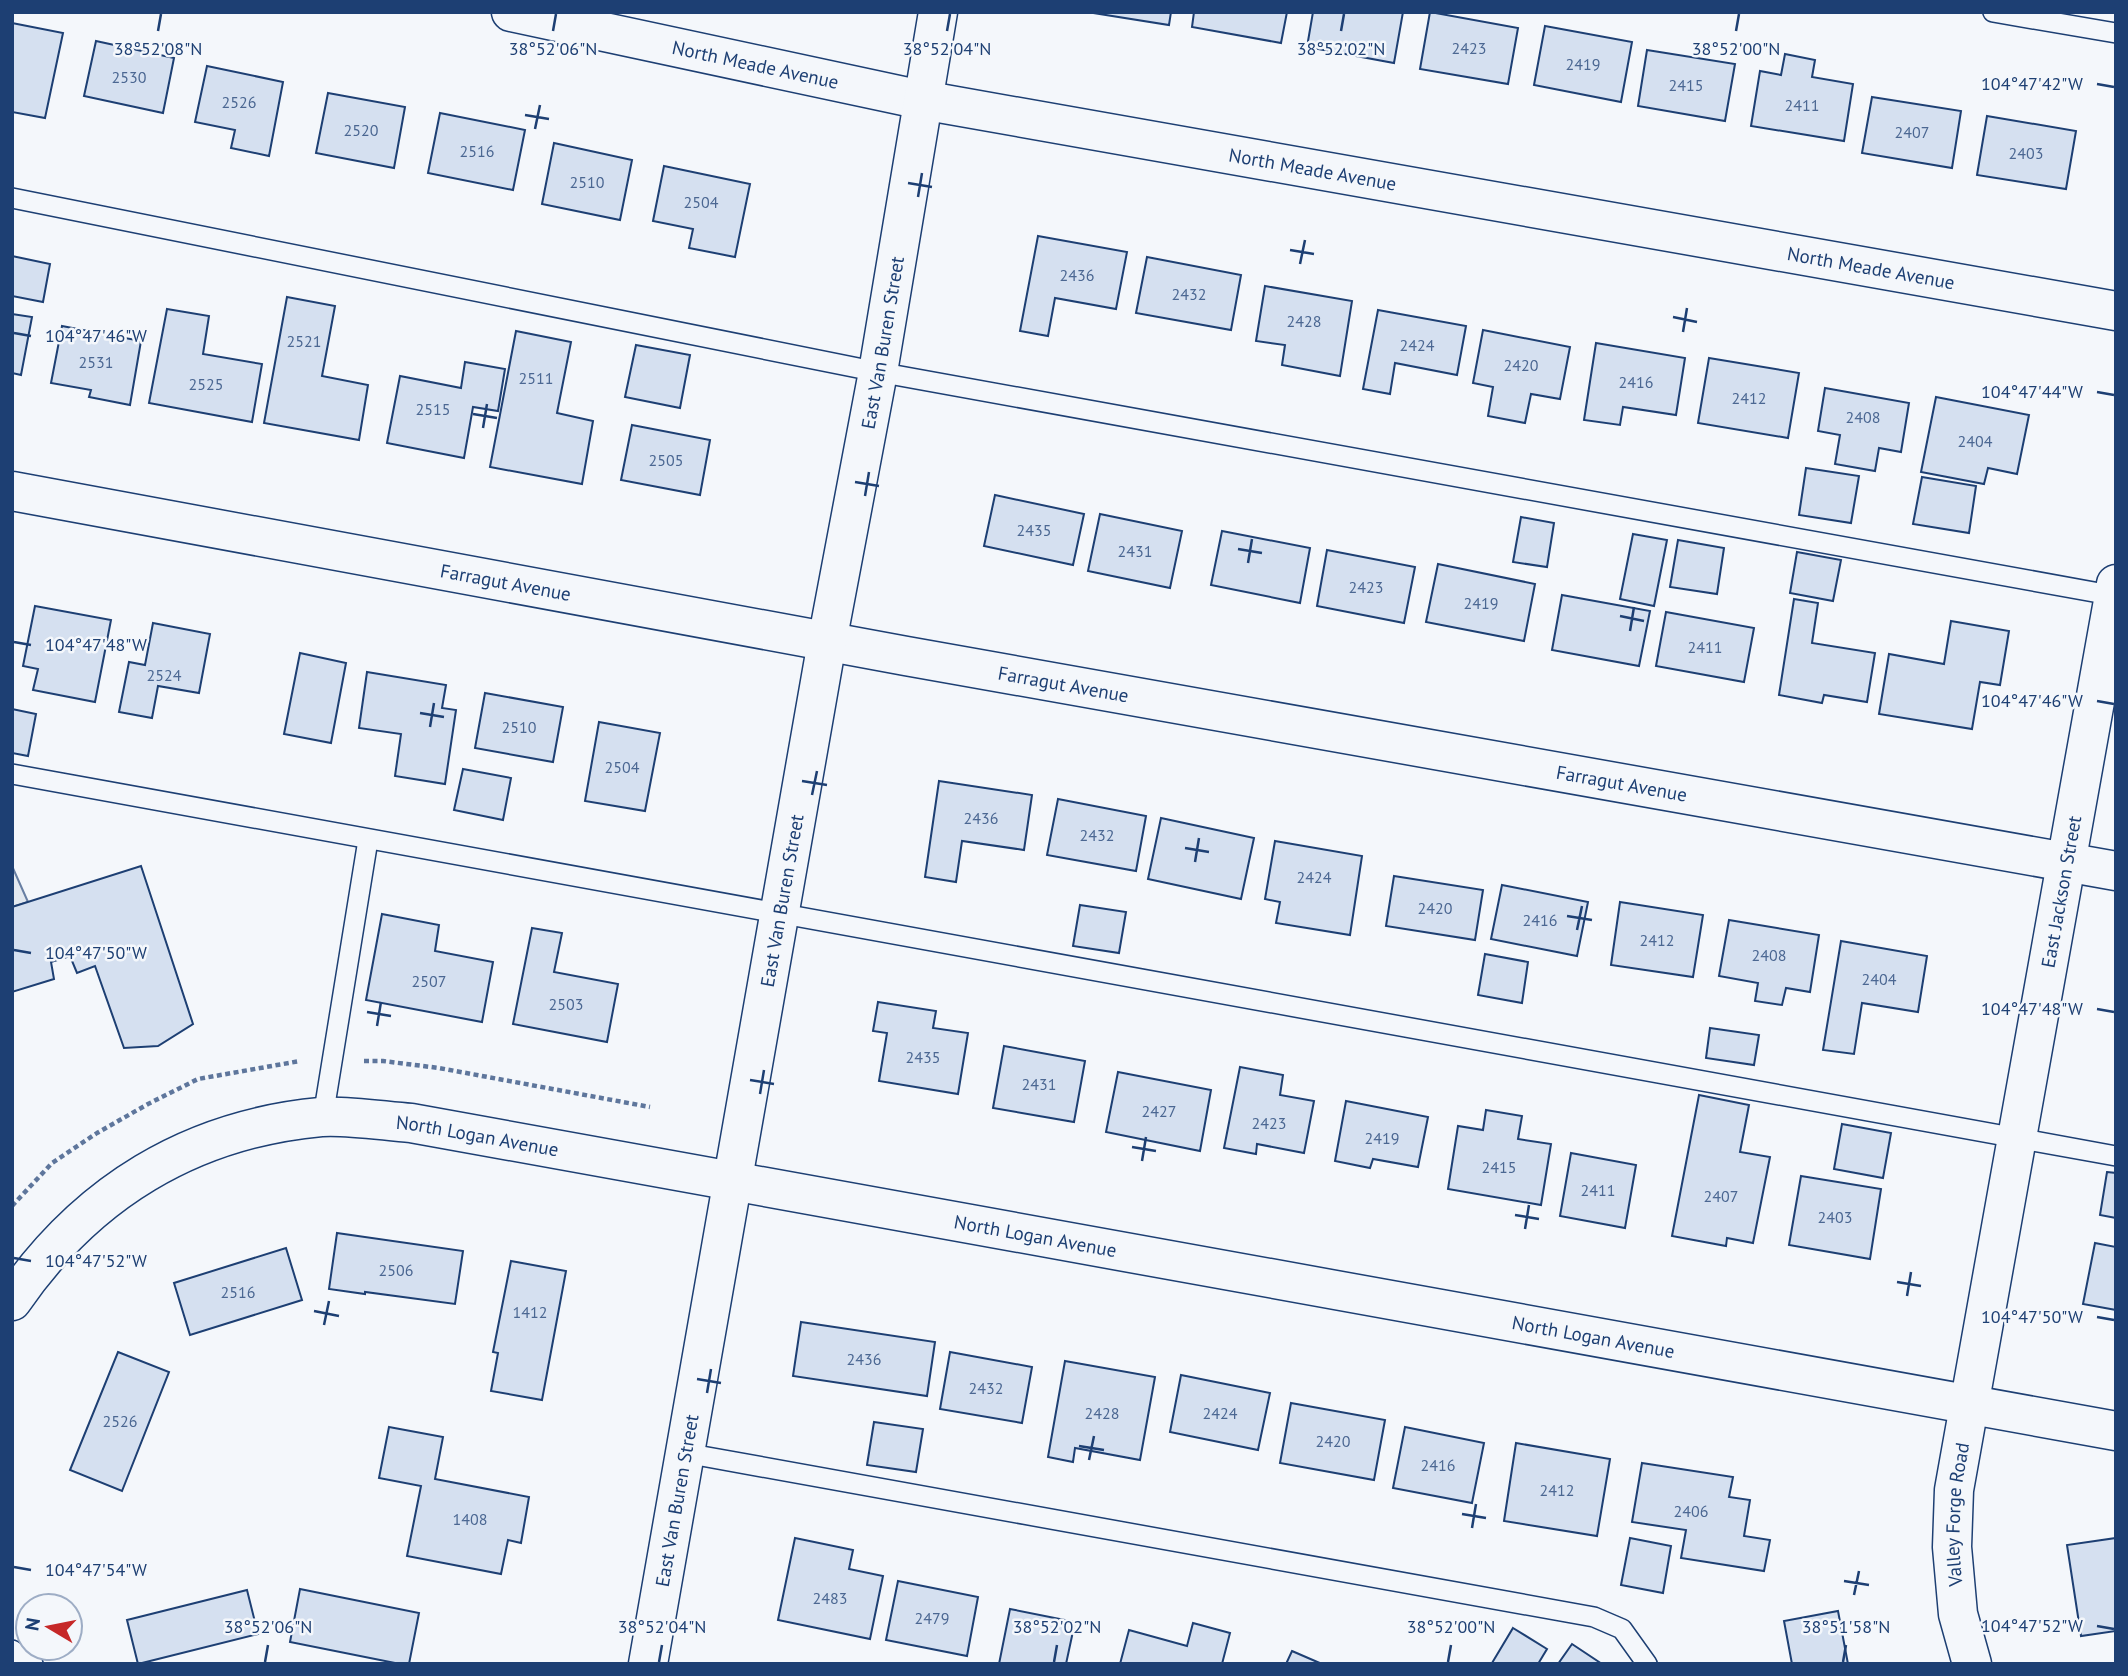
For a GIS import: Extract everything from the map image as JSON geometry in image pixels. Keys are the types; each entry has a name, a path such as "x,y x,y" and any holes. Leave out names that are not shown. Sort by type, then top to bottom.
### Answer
{"street":[{"name":"North Meade Avenue","path":"512,12 922,100 2116,312"},
{"name":"East Van Buren Street","path":"648,1664 827,642 878,372 938,12"},
{"name":"Farragut Avenue","path":"12,491 827,642 2116,871"},
{"name":"East Jackson Street","path":"1970,1406 2115,592"},
{"name":"North Logan Avenue","path":"12,1301 34,1269 79,1223 124,1186 173,1156 229,1135 323,1117 411,1123 2116,1432"},
{"name":"Valley Forge Road","path":"1970,1406 1954,1490 1952,1547 1958,1614 1972,1664"}],"lane":[{"path":"1993,12 2116,33"},
{"path":"12,198 878,372 2115,592"},
{"path":"12,774 2116,1156"},
{"path":"323,1117 368,840"},
{"path":"685,1453 1594,1617 1622,1629 1647,1664"},
{"path":"12,1650 33,1664"}],"shaded area":[{"path":"12,866 28,902 12,907"}],"building":[{"path":"1087,12 1171,12 1169,25"},
{"path":"1194,12 1287,12 1281,43 1192,27"},
{"path":"1313,12 1403,12 1394,63 1307,47"},
{"path":"1430,12 1518,28 1508,84 1420,69"},
{"path":"12,23 63,33 45,118 12,112"},
{"path":"1545,26 1632,42 1621,102 1534,85"},
{"path":"96,41 174,58 163,113 84,96"},
{"path":"1647,50 1735,64 1725,121 1638,106"},
{"path":"1785,54 1815,60 1812,77 1853,84 1844,141 1751,126 1760,71 1781,75"},
{"path":"207,66 283,82 269,156 231,148 235,130 195,122"},
{"path":"328,93 405,107 394,168 316,153"},
{"path":"1872,97 1961,111 1952,168 1862,153"},
{"path":"440,113 525,130 513,190 428,173"},
{"path":"1987,116 2076,131 2066,189 1977,175"},
{"path":"554,143 632,160 620,220 542,204"},
{"path":"664,166 750,184 735,257 689,248 693,229 653,221"},
{"path":"1038,236 1127,252 1116,309 1055,298 1048,336 1020,331"},
{"path":"12,256 50,264 43,302 12,296"},
{"path":"1147,257 1241,275 1231,330 1136,313"},
{"path":"1265,286 1352,301 1340,376 1282,365 1285,345 1256,341"},
{"path":"287,297 335,306 322,376 368,385 359,440 264,423"},
{"path":"167,309 209,316 203,354 262,364 252,422 149,403"},
{"path":"1378,310 1466,326 1457,375 1395,363 1390,394 1363,389"},
{"path":"12,314 32,317 21,375 12,373"},
{"path":"62,326 141,341 130,405 89,397 91,390 51,383"},
{"path":"1483,330 1570,347 1560,399 1531,394 1525,423 1488,416 1493,387 1473,383"},
{"path":"516,331 571,342 557,413 593,421 582,484 490,467"},
{"path":"1596,343 1685,358 1676,415 1623,407 1620,425 1584,420"},
{"path":"636,345 690,355 680,408 625,397"},
{"path":"1709,358 1799,373 1788,438 1698,423"},
{"path":"465,362 505,369 498,411 473,407 464,458 387,443 400,376 461,388"},
{"path":"1825,388 1909,403 1901,452 1879,448 1875,471 1835,464 1840,435 1818,431"},
{"path":"1936,397 2029,415 2017,474 1988,468 1984,484 1921,472"},
{"path":"632,425 710,440 700,495 621,480"},
{"path":"1806,468 1859,476 1851,523 1799,515"},
{"path":"1922,477 1976,486 1969,533 1913,524"},
{"path":"995,495 1084,514 1073,565 984,546"},
{"path":"1100,514 1182,531 1170,588 1088,571"},
{"path":"1521,517 1554,523 1547,567 1513,562"},
{"path":"1222,531 1310,548 1300,603 1211,585"},
{"path":"1633,534 1667,540 1654,606 1620,599"},
{"path":"1678,540 1724,548 1717,594 1670,587"},
{"path":"1327,550 1415,567 1404,623 1317,606"},
{"path":"1797,552 1841,560 1833,601 1790,593"},
{"path":"1438,564 1535,584 1524,641 1426,622"},
{"path":"1562,595 1650,611 1639,666 1552,650"},
{"path":"1794,599 1818,603 1812,643 1875,653 1867,702 1824,695 1822,703 1779,695"},
{"path":"35,606 111,620 95,702 33,690 38,669 23,666"},
{"path":"1666,612 1754,628 1744,682 1656,666"},
{"path":"1951,621 2009,631 2000,685 1980,682 1972,729 1879,714 1889,654 1944,664"},
{"path":"153,623 210,634 199,693 158,686 152,718 119,712 129,662 145,665"},
{"path":"300,653 346,663 331,743 284,734"},
{"path":"367,672 446,685 442,708 456,710 445,784 395,776 401,734 359,728"},
{"path":"485,693 563,707 553,762 475,748"},
{"path":"12,709 36,714 28,756 12,753"},
{"path":"599,722 660,733 645,811 585,801"},
{"path":"463,769 511,778 503,820 454,810"},
{"path":"939,781 1032,795 1024,850 962,841 956,882 925,877"},
{"path":"1058,799 1146,816 1136,871 1047,855"},
{"path":"1161,818 1254,838 1241,899 1148,879"},
{"path":"1275,841 1362,856 1350,935 1276,923 1280,902 1265,899"},
{"path":"141,866 193,1024 158,1046 124,1048 95,966 77,973 70,956 51,962 54,979 12,992 12,907"},
{"path":"1394,876 1483,890 1475,940 1386,926"},
{"path":"1502,885 1588,902 1577,956 1491,939"},
{"path":"1620,902 1703,915 1693,977 1611,965"},
{"path":"1080,905 1126,912 1119,953 1073,946"},
{"path":"382,914 439,925 435,951 493,962 482,1022 366,1000"},
{"path":"1729,920 1819,935 1810,992 1786,988 1782,1005 1755,1001 1758,983 1719,976"},
{"path":"532,928 562,933 554,972 618,984 607,1042 513,1024"},
{"path":"1841,941 1927,956 1918,1012 1862,1003 1854,1054 1823,1050"},
{"path":"1485,954 1528,962 1522,1003 1478,995"},
{"path":"878,1002 936,1011 933,1028 968,1033 958,1094 879,1081 887,1033 873,1031"},
{"path":"1710,1028 1759,1035 1754,1065 1706,1058"},
{"path":"1004,1046 1085,1061 1074,1122 993,1108"},
{"path":"1240,1067 1283,1075 1280,1095 1314,1101 1304,1153 1257,1144 1256,1154 1224,1148"},
{"path":"1118,1072 1211,1090 1200,1151 1106,1132"},
{"path":"1699,1095 1749,1105 1740,1152 1770,1157 1753,1243 1727,1238 1726,1246 1672,1236"},
{"path":"1346,1101 1428,1117 1418,1167 1373,1159 1370,1168 1335,1161"},
{"path":"1486,1110 1522,1116 1518,1139 1551,1144 1541,1205 1448,1189 1458,1126 1483,1130"},
{"path":"1842,1124 1891,1133 1883,1178 1834,1169"},
{"path":"1571,1153 1636,1165 1625,1228 1560,1216"},
{"path":"2107,1172 2116,1173 2116,1218 2100,1215"},
{"path":"1801,1176 1881,1189 1870,1259 1789,1245"},
{"path":"337,1233 463,1251 455,1304 329,1289"},
{"path":"2095,1243 2116,1247 2116,1310 2083,1304"},
{"path":"286,1248 302,1300 190,1335 174,1283"},
{"path":"511,1261 566,1271 542,1400 491,1391 498,1353 493,1352"},
{"path":"801,1322 935,1342 927,1396 793,1376"},
{"path":"118,1352 169,1372 122,1491 70,1470"},
{"path":"950,1352 1032,1367 1022,1423 940,1409"},
{"path":"1065,1361 1155,1377 1140,1460 1075,1448 1073,1462 1048,1457"},
{"path":"1181,1375 1270,1393 1258,1450 1170,1432"},
{"path":"1291,1403 1385,1420 1374,1480 1280,1463"},
{"path":"874,1422 923,1429 916,1472 867,1465"},
{"path":"389,1427 443,1437 435,1479 529,1497 521,1543 508,1540 501,1574 407,1556 421,1486 379,1478"},
{"path":"1405,1427 1484,1443 1472,1503 1393,1488"},
{"path":"1516,1443 1610,1459 1597,1536 1504,1521"},
{"path":"1642,1463 1733,1477 1729,1497 1750,1500 1744,1536 1770,1540 1764,1571 1681,1558 1686,1530 1632,1522"},
{"path":"795,1538 853,1550 849,1569 883,1576 870,1639 778,1620"},
{"path":"1630,1538 1671,1546 1663,1593 1621,1585"},
{"path":"2116,1538 2116,1631 2081,1636 2067,1545"},
{"path":"898,1581 978,1597 967,1656 886,1640"},
{"path":"300,1589 419,1613 409,1664 290,1642"},
{"path":"247,1590 258,1634 138,1664 127,1620"},
{"path":"1010,1609 1075,1622 1066,1664 999,1664"},
{"path":"1838,1611 1848,1664 1792,1664 1784,1621"},
{"path":"1193,1623 1230,1633 1222,1664 1120,1664 1129,1630 1187,1646"},
{"path":"1513,1628 1547,1649 1538,1664 1492,1663"},
{"path":"1572,1644 1602,1664 1558,1664"},
{"path":"1292,1651 1322,1664 1286,1664"}]}
